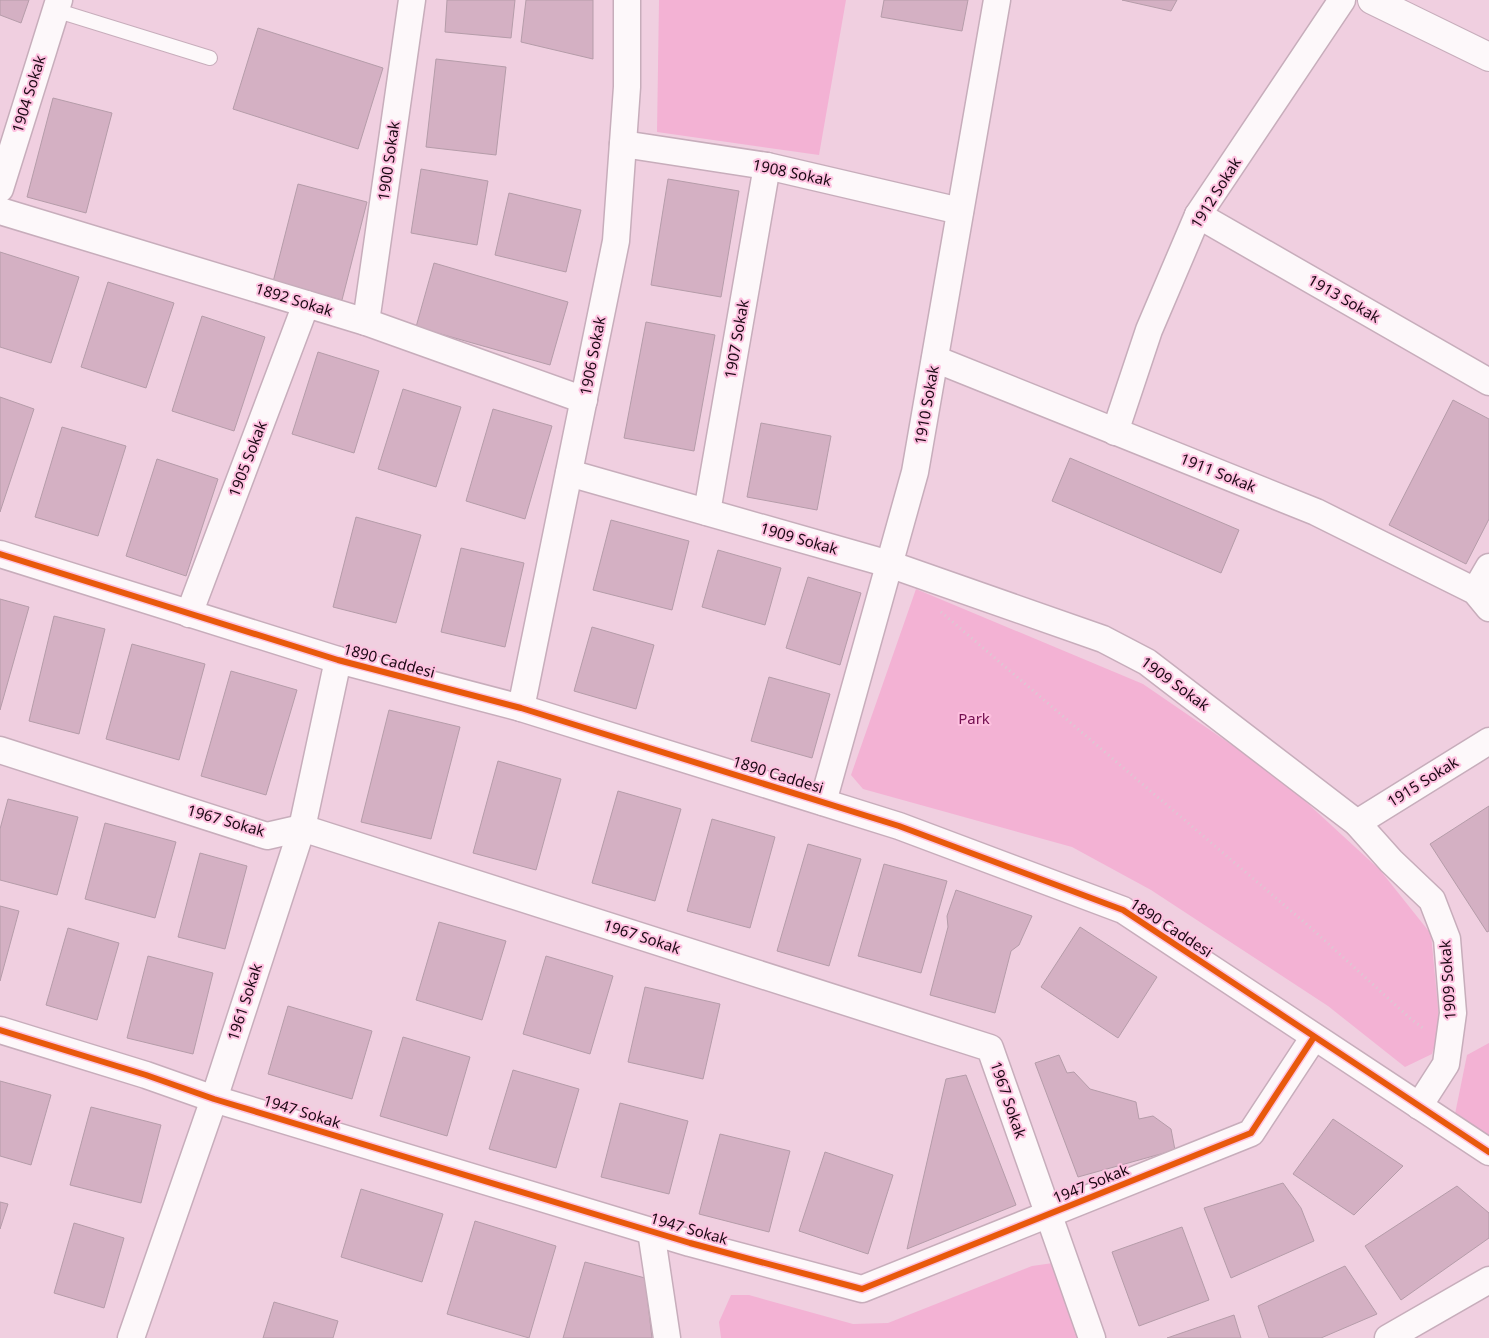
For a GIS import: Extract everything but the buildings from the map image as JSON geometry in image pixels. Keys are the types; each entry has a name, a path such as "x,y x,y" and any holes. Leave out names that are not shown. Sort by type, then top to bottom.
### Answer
{"street":[{"name":"1900 Sokak","path":"366,322 412,0"},
{"name":"1906 Sokak","path":"522,708 616,241 627,87 627,0"},
{"name":"1910 Sokak","path":"823,802 915,472 996,0"},
{"name":"1912 Sokak","path":"1115,432 1150,330 1198,215 1342,0"},
{"path":"1381,2 1489,57"},
{"name":"1904 Sokak","path":"0,189 57,5"},
{"name":"1908 Sokak","path":"623,144 767,166 960,211"},
{"name":"1907 Sokak","path":"707,512 767,166"},
{"name":"1892 Sokak","path":"0,212 366,322 584,400"},
{"name":"1913 Sokak","path":"1198,215 1489,382"},
{"name":"1905 Sokak","path":"189,614 306,304"},
{"name":"1911 Sokak","path":"935,359 1316,512 1482,599"},
{"name":"1909 Sokak","path":"569,473 889,564 1103,639 1147,662 1357,823 1391,861 1432,900 1448,939 1453,1013 1446,1064 1418,1106"},
{"name":"1890 Caddesi","path":"0,554 338,660 522,708 899,826 1123,910 1489,1152"},
{"path":"1482,599 1489,566"},
{"name":"1961 Sokak","path":"131,1338 214,1099 302,828 338,660"},
{"name":"1915 Sokak","path":"1357,823 1489,741"},
{"name":"1967 Sokak","path":"0,750 266,836 302,828 990,1048 1092,1338"},
{"name":"1947 Sokak","path":"0,1030 146,1075 214,1099 690,1243 862,1289 1251,1133 1314,1037"},
{"path":"651,1231 667,1338"},
{"path":"1388,1338 1489,1280"}],"lane":[{"path":"57,5 210,58"}],"path":[{"path":"941,612 1304,921 1412,1020 1449,1047"}],"green space":[{"path":"659,0 846,0 819,155 657,132"},
{"name":"Park","path":"916,589 1143,684 1280,778 1380,870 1431,934 1440,1028 1432,1054 1405,1067 1328,1006 1151,890 1072,847 863,789 851,775"},
{"path":"1489,1043 1489,1136 1455,1114 1467,1055"},
{"path":"1053,1263 1086,1338 721,1338 719,1322 731,1295 749,1295 853,1324 888,1323 1032,1266"}],"cycle path":[{"path":"0,554 338,660 521,708 899,826 1123,910 1489,1152"},
{"path":"0,1030 146,1075 214,1099 690,1243 862,1289 1251,1133 1314,1037"}]}
